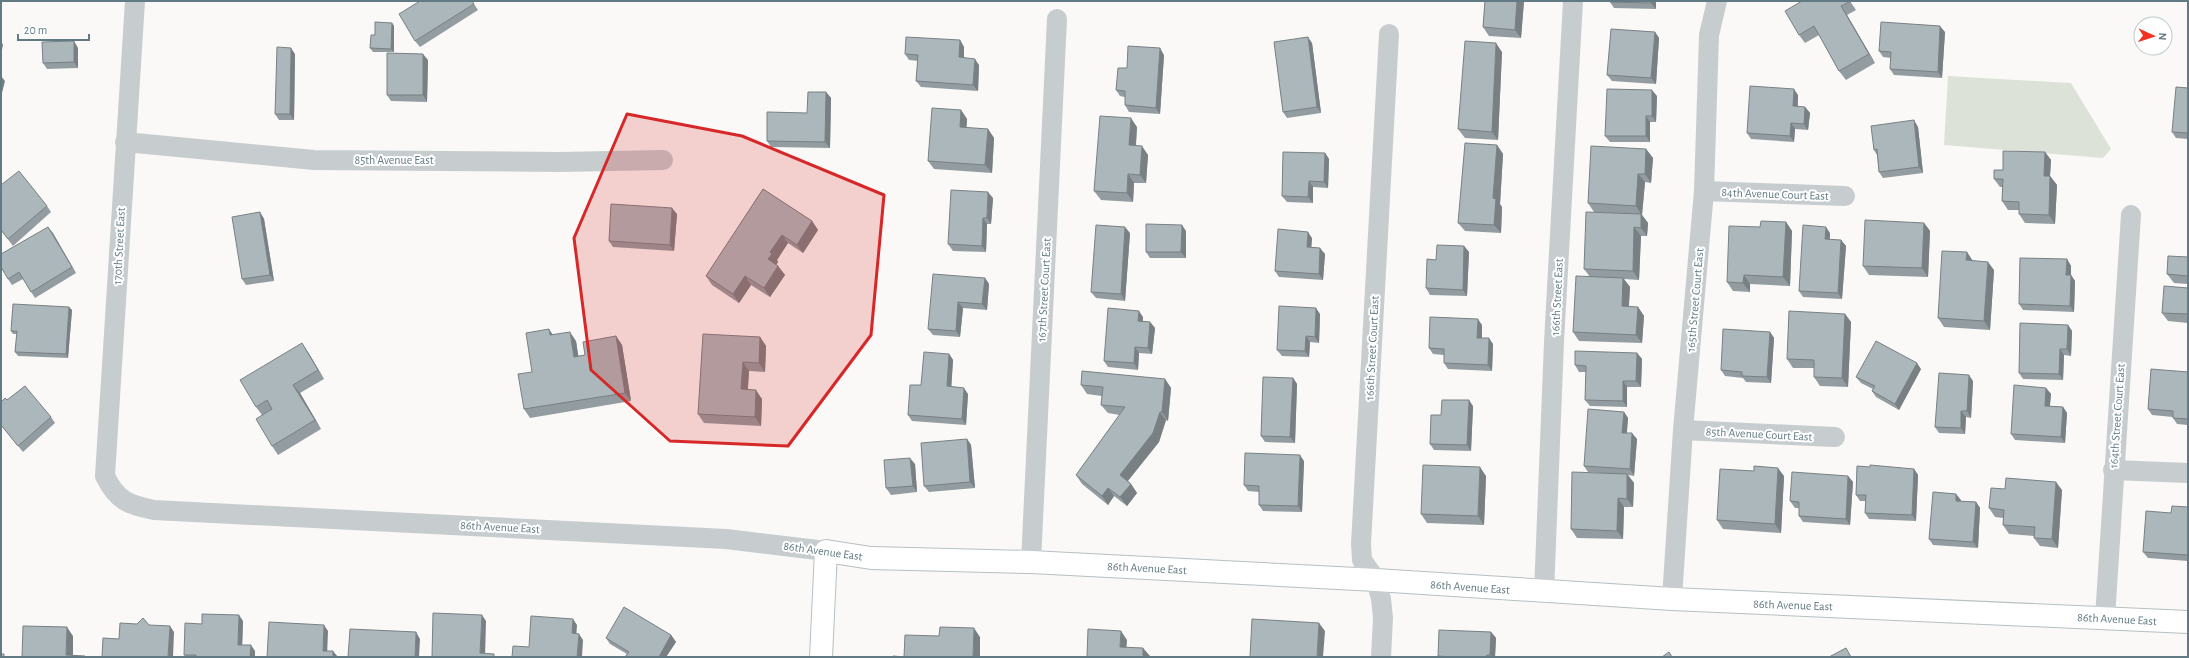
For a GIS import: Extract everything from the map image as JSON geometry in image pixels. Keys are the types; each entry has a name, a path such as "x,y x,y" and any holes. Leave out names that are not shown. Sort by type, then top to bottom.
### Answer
{"street":[{"name":"170th Street East","path":"112,490 105,476 135,1"},
{"name":"166th Street East","path":"1544,592 1554,342 1573,1"},
{"name":"165th Street Court East","path":"1672,600 1683,430 1704,191 1709,35 1717,1"},
{"name":"167th Street Court East","path":"1032,562 1057,19"},
{"name":"166th Street Court East","path":"1381,657 1383,618 1381,599 1376,580 1362,560 1361,544 1389,34"},
{"name":"85th Avenue East","path":"125,142 314,160 559,162 663,160"},
{"name":"84th Avenue Court East","path":"1704,191 1846,196"},
{"name":"164th Street Court East","path":"2105,618 2113,470 2131,215"},
{"name":"85th Avenue Court East","path":"1683,430 1835,437"},
{"path":"2113,470 2188,474"},
{"name":"86th Avenue East","path":"112,490 126,503 154,510 726,538 871,558 1032,562 1376,580 1672,600 2188,622"},
{"path":"821,657 826,551"}],"highlighted area":[{"path":"627,114 742,136 884,195 871,335 788,446 670,441 591,370 574,238"}],"shaded area":[{"path":"1948,76 2071,83 2111,149 2103,158 1944,145"}],"building":[{"path":"420,1 472,1 474,4 415,41 399,14"},
{"path":"1485,1 1517,1 1515,30 1483,27"},
{"path":"1651,1 1651,3 1610,2"},
{"path":"1802,1 1849,1 1841,6 1869,54 1839,71 1814,26 1799,35 1785,11"},
{"path":"375,22 392,23 391,49 370,48 371,35 375,35"},
{"path":"1881,22 1940,26 1938,72 1890,69 1891,52 1879,51"},
{"path":"1611,29 1655,32 1651,78 1607,75"},
{"path":"906,37 960,40 959,57 975,59 973,85 916,81 918,55 905,54"},
{"path":"1308,37 1317,107 1283,112 1274,42"},
{"path":"74,41 74,62 43,63 42,42"},
{"path":"1465,41 1496,43 1492,132 1458,129"},
{"path":"1128,46 1160,48 1156,108 1125,105 1125,91 1116,90 1118,68 1127,68"},
{"path":"277,47 291,48 290,114 275,114"},
{"path":"387,53 423,54 423,95 387,95"},
{"path":"1750,86 1794,89 1793,106 1805,107 1804,124 1791,123 1790,136 1747,133"},
{"path":"2176,87 2188,88 2188,133 2172,132"},
{"path":"1607,89 1652,90 1652,116 1646,116 1646,136 1605,136"},
{"path":"808,92 826,92 825,142 767,141 767,112 807,113"},
{"path":"932,108 961,110 960,127 988,129 985,165 928,161"},
{"path":"1100,116 1131,118 1129,145 1142,146 1140,175 1128,174 1127,193 1094,191"},
{"path":"1914,120 1919,167 1879,172 1877,149 1874,150 1871,126"},
{"path":"1465,143 1497,145 1493,198 1496,199 1494,225 1458,223"},
{"path":"1591,146 1646,149 1645,174 1638,174 1636,206 1588,203"},
{"path":"2003,151 2045,152 2044,176 2050,176 2049,215 2019,214 2019,202 2002,201 2003,179 1994,179 1994,170 2003,170"},
{"path":"1283,152 1325,153 1324,182 1309,181 1308,197 1282,196"},
{"path":"19,171 47,206 8,239 1,230 1,185"},
{"path":"763,189 812,221 797,245 782,235 770,252 772,254 768,259 778,266 764,288 745,276 733,294 706,276"},
{"path":"951,190 988,192 987,218 983,218 982,246 948,244"},
{"path":"611,204 672,208 670,245 609,241"},
{"path":"260,212 270,275 242,279 232,217"},
{"path":"1586,212 1641,214 1641,228 1634,227 1633,271 1584,269"},
{"path":"1865,220 1924,223 1922,268 1863,266"},
{"path":"1761,221 1786,222 1783,277 1744,275 1743,283 1727,282 1729,226 1760,227"},
{"path":"1146,224 1182,225 1181,252 1146,252"},
{"path":"1096,225 1125,227 1121,294 1091,292"},
{"path":"1803,225 1826,227 1825,239 1841,240 1838,293 1799,291"},
{"path":"48,227 72,267 31,292 19,272 8,279 1,267 1,254"},
{"path":"1278,229 1308,232 1307,247 1320,248 1319,274 1275,271"},
{"path":"1437,245 1464,246 1463,290 1426,288 1427,259 1436,260"},
{"path":"1942,251 1967,252 1966,260 1988,262 1984,321 1938,318"},
{"path":"2168,256 2188,257 2188,276 2167,274"},
{"path":"2020,258 2067,259 2066,275 2071,275 2070,306 2019,304"},
{"path":"933,274 985,278 982,304 958,302 956,331 928,329"},
{"path":"1576,276 1623,278 1622,306 1638,307 1636,335 1573,332"},
{"path":"2164,286 2188,288 2188,314 2162,313"},
{"path":"13,304 69,307 66,354 15,352 17,331 11,331"},
{"path":"1279,306 1316,308 1315,337 1306,336 1305,351 1277,350"},
{"path":"1108,308 1139,311 1138,321 1150,322 1148,348 1135,347 1134,363 1104,361"},
{"path":"1789,311 1845,314 1842,378 1814,377 1814,360 1787,359"},
{"path":"1430,317 1478,319 1477,338 1489,338 1488,365 1444,363 1444,349 1429,348"},
{"path":"2020,323 2068,325 2067,349 2060,349 2059,374 2019,373"},
{"path":"549,329 550,335 570,332 574,357 585,355 583,342 616,336 625,393 524,409 518,374 532,372 526,333"},
{"path":"1723,329 1770,332 1767,377 1742,376 1742,372 1721,370"},
{"path":"703,334 760,337 759,363 743,362 741,389 756,390 755,417 698,414"},
{"path":"1876,341 1917,363 1895,404 1872,391 1875,386 1856,377"},
{"path":"302,343 318,370 293,385 315,420 272,446 256,419 272,409 267,400 256,407 240,380"},
{"path":"1575,351 1637,353 1636,381 1623,381 1623,401 1585,400 1586,366 1575,365"},
{"path":"924,352 949,354 947,386 964,388 962,419 908,415 910,385 921,385"},
{"path":"2151,369 2188,372 2188,419 2173,418 2173,411 2148,409"},
{"path":"1082,371 1165,379 1162,412 1160,412 1153,433 1120,475 1131,484 1120,497 1108,488 1102,496 1076,475 1125,407 1101,405 1103,387 1081,385"},
{"path":"1939,373 1969,375 1967,411 1961,411 1961,428 1935,427"},
{"path":"1263,377 1293,378 1290,437 1261,436"},
{"path":"2014,385 2046,388 2045,406 2063,407 2061,437 2011,434"},
{"path":"25,386 51,417 18,446 1,425 1,402 5,398 7,400"},
{"path":"1442,400 1469,400 1467,445 1430,444 1431,415 1441,415"},
{"path":"1588,409 1624,412 1622,433 1632,433 1630,469 1584,466"},
{"path":"967,439 970,482 924,486 921,443"},
{"path":"1245,453 1300,455 1298,506 1259,505 1259,486 1244,485"},
{"path":"910,458 913,486 886,488 884,460"},
{"path":"1423,465 1480,467 1478,516 1421,514"},
{"path":"1870,465 1914,469 1912,515 1865,513 1866,495 1856,495 1857,466 1870,467"},
{"path":"1754,466 1778,468 1775,524 1717,520 1720,469 1754,471"},
{"path":"1572,472 1627,474 1627,499 1618,498 1617,531 1571,529"},
{"path":"1792,472 1848,476 1846,519 1799,516 1799,502 1790,501"},
{"path":"2006,478 2056,482 2052,539 2034,538 2035,527 2003,525 2004,510 1989,508 1991,488 2005,489"},
{"path":"1933,492 1956,494 1956,501 1976,502 1973,542 1929,539"},
{"path":"2172,506 2188,507 2188,555 2143,552 2146,511 2171,513"},
{"path":"624,607 671,635 659,657 625,657 629,652 606,638"},
{"path":"433,613 482,615 480,653 494,654 494,657 432,657"},
{"path":"202,614 239,615 238,645 251,645 250,657 196,657 196,655 184,655 185,623 202,624"},
{"path":"531,616 573,619 572,633 579,634 577,657 512,657 513,646 529,647"},
{"path":"143,618 149,625 170,626 168,657 102,657 103,638 119,639 120,623 137,624"},
{"path":"1252,619 1319,623 1317,657 1250,657"},
{"path":"269,622 324,625 323,651 333,651 333,657 267,657"},
{"path":"23,626 67,627 66,655 85,657 22,657"},
{"path":"940,627 974,628 973,657 904,657 905,635 939,636"},
{"path":"350,629 416,632 415,657 348,657"},
{"path":"1088,629 1121,631 1120,647 1143,648 1143,657 1087,657"},
{"path":"1439,630 1491,632 1490,655 1487,655 1486,657 1438,656"},
{"path":"1846,648 1851,657 1829,657"},
{"path":"1669,652 1672,657 1662,657"}]}
